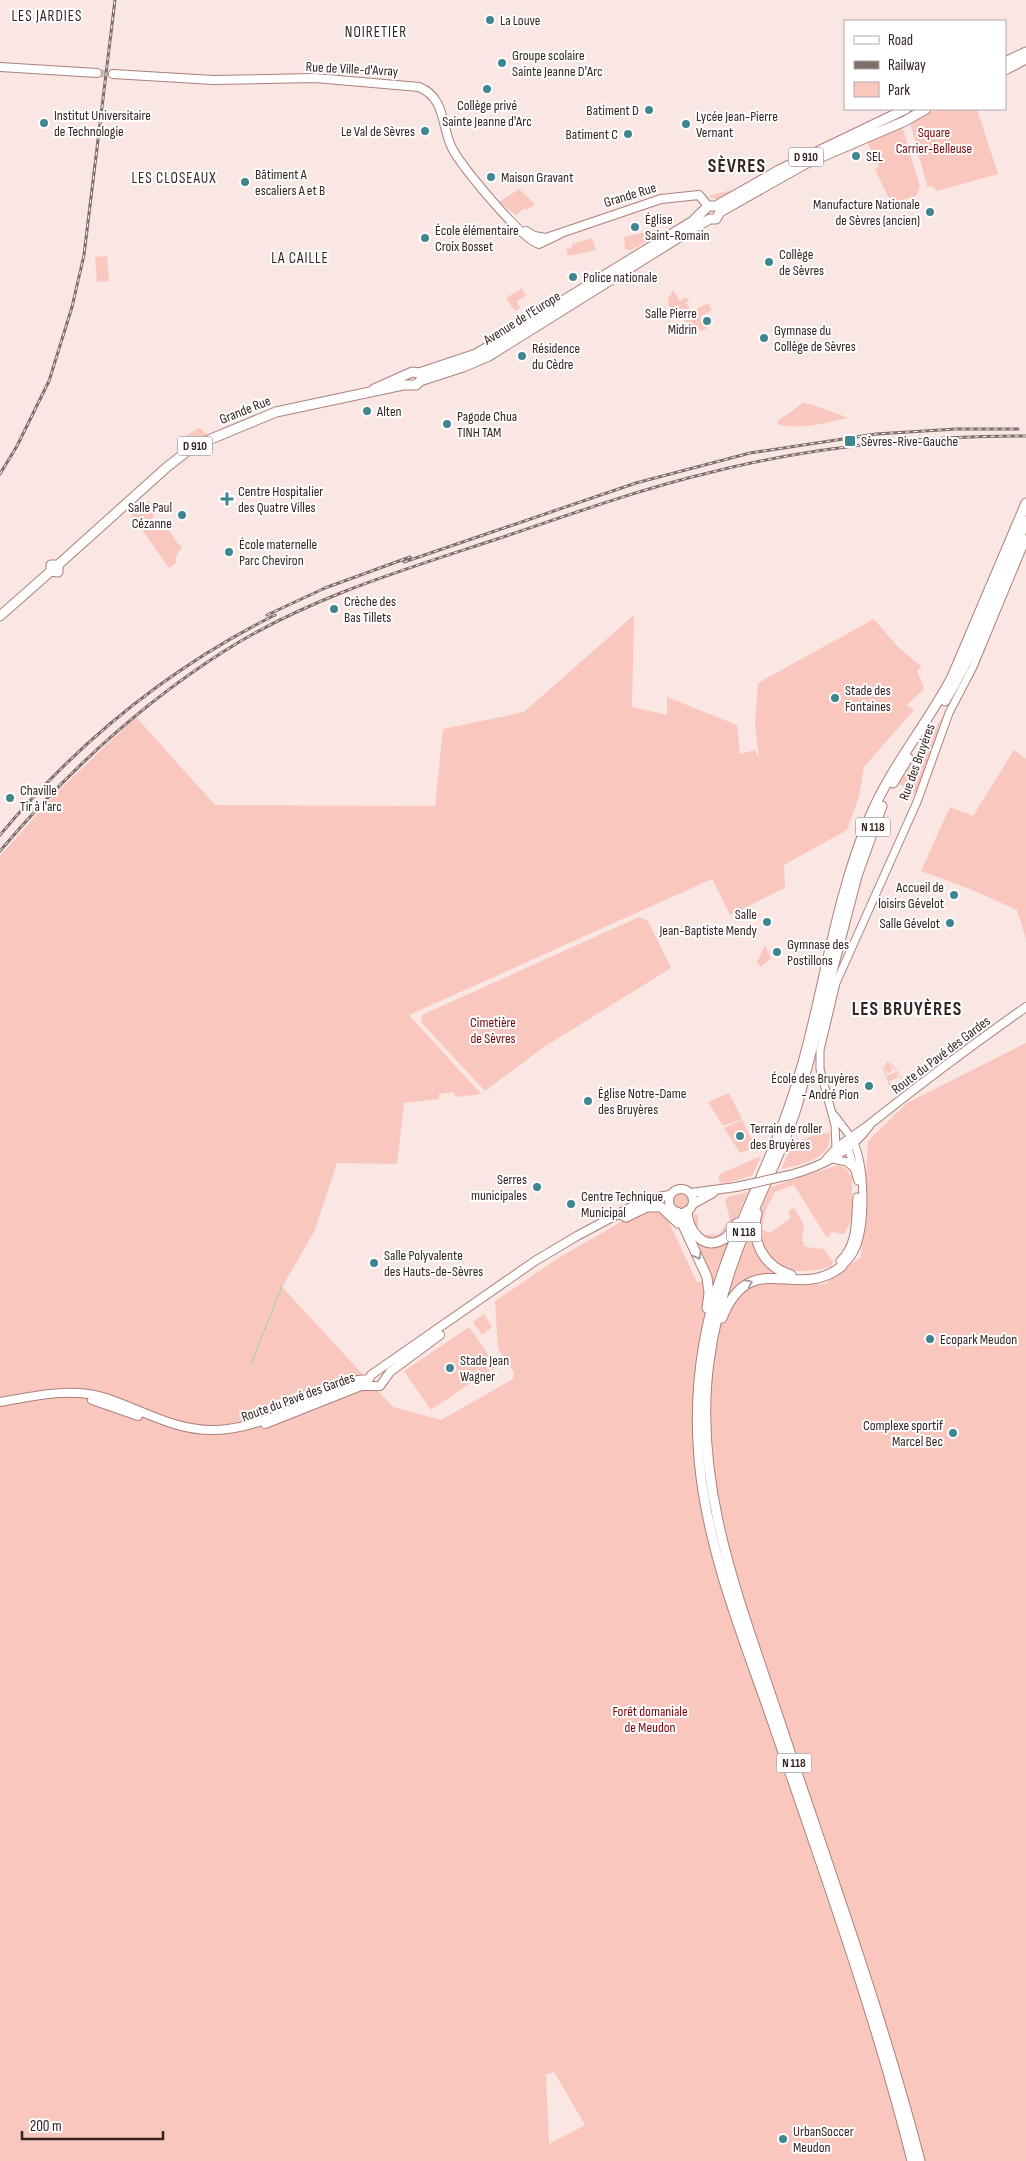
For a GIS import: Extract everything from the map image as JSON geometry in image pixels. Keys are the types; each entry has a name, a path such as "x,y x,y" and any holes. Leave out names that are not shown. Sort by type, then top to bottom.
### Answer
{"main road":[{"path":"1006,62 1026,52"},
{"path":"1006,69 1026,59"},
{"path":"0,67 97,73"},
{"name":"Rue de Ville-d'Avray","path":"113,74 214,80 316,78 420,87 435,96 441,109 447,137 454,151 496,205 533,243"},
{"name":"D 910","path":"712,211 904,114 922,110"},
{"name":"Grande Rue","path":"533,243 539,244 558,235 660,200 700,195 712,211"},
{"name":"Rue de Ville-d'Avray","path":"496,205 513,218 528,234 542,238"},
{"name":"Avenue de l'Europe","path":"420,377 476,354 712,211"},
{"name":"Grande Rue","path":"542,238 558,235"},
{"name":"D 910","path":"408,374 412,372 420,377 416,385 410,384"},
{"path":"408,374 407,380 410,384"},
{"name":"Grande Rue","path":"365,393 408,374"},
{"name":"Grande Rue","path":"0,616 57,567 166,467 194,446 270,414 410,384"},
{"name":"N 118","path":"920,2161 874,1999 744,1614 720,1534 710,1480 706,1428 709,1335 731,1268 788,1133 799,1098 857,876 874,823 885,797 901,769 958,680 1013,544 1026,502"},
{"name":"N 118","path":"912,2161 870,2009 734,1607 710,1527 702,1482 698,1430 699,1378 720,1278 780,1132 798,1079 850,872 869,818 895,768 939,701 952,677 1013,544 1026,521"},
{"name":"Route du Pavé des Gardes","path":"691,1193 736,1188 808,1170 829,1160 907,1093 1026,1007"},
{"name":"Route du Pavé des Gardes","path":"829,1160 836,1148 849,1142"},
{"path":"765,1186 765,1194 759,1207 755,1226 758,1245 767,1261 781,1272 803,1277 821,1274 841,1264"},
{"path":"669,1206 670,1195 680,1188 691,1193 689,1225 694,1234 710,1242 724,1239 736,1224 743,1219"},
{"name":"Route du Pavé des Gardes","path":"690,1208 719,1190"},
{"name":"Route du Pavé des Gardes","path":"0,1406 52,1399 91,1400 176,1430 200,1434 222,1434 263,1425 370,1382 376,1373 536,1261 643,1201 670,1195"},
{"path":"643,1201 669,1206 677,1212 708,1282 708,1299 703,1324 709,1335"},
{"path":"620,1214 626,1217 647,1207 660,1207 670,1214 686,1235"},
{"path":"677,1212 690,1208"},
{"name":"Route du Pavé des Gardes","path":"0,1402 52,1394 91,1395 106,1398 172,1425 215,1430 261,1421 358,1380 380,1386 390,1372 488,1299 601,1225"},
{"path":"709,1335 730,1300 747,1283 767,1277 812,1281 831,1275 841,1264"},
{"path":"376,1373 381,1375 383,1380"}],"street":[{"name":"Rue des Bruyères","path":"836,1148 835,1125 821,1078 820,1050 836,983 917,802 948,713 973,667 1026,539"},
{"name":"Rue des Bruyères","path":"830,1111 849,1142"},
{"name":"Rue des Bruyères","path":"835,1125 849,1142"},
{"path":"841,1264 852,1246 855,1233 858,1184 849,1142"},
{"path":"841,1264 853,1254 860,1232 861,1171 849,1142"},
{"path":"829,1160 848,1162 856,1170"}],"green space":[{"name":"Square Carrier-Belleuse","path":"936,110 977,110 998,174 937,191 933,187 927,186 910,122"},
{"path":"902,126 920,187 916,196 891,203 875,169 879,166 867,142"},
{"path":"519,189 535,204 527,210 525,208 516,215 499,202"},
{"path":"734,191 718,200 708,196"},
{"path":"659,229 662,233 631,250 625,249 624,237"},
{"path":"592,238 596,250 568,256 566,249 572,248 572,244"},
{"path":"107,256 109,281 97,282 95,257"},
{"path":"522,288 526,296 517,301 520,308 515,311 506,298"},
{"path":"673,290 680,301 686,297 689,301 686,303 692,312 708,303 712,310 700,317 707,328 702,331 670,312 668,299"},
{"path":"803,403 849,418 795,427 777,424 779,420"},
{"path":"198,428 208,436 184,449 181,439"},
{"path":"149,501 155,510 150,527 166,526 178,544 182,546 176,557 176,563 169,568 131,514"},
{"name":"Forêt domaniale de Meudon","path":"634,615 632,707 667,715 667,697 737,725 740,754 755,750 759,759 755,724 758,683 874,619 897,646 922,667 917,670 924,689 907,705 914,710 864,767 859,797 847,830 784,865 785,888 730,915 712,879 409,1015 481,1094 455,1097 454,1092 439,1094 439,1099 404,1103 397,1164 337,1163 314,1232 282,1287 393,1407 441,1420 513,1379 514,1372 498,1349 495,1301 560,1257 642,1210 665,1214 697,1282 710,1282 689,1233 703,1244 731,1235 715,1282 752,1221 754,1243 785,1275 744,1283 825,1284 861,1257 868,1141 907,1103 1026,1043 1026,2161 0,2161 0,856 57,792 136,717 215,805 435,806 443,729 524,712","holes":["554,2072 585,2125 549,2144 546,2075"]},
{"path":"943,716 918,790 914,794 909,794 899,783"},
{"path":"1014,750 1026,759 1026,939 1017,910 970,889 921,871 950,807 973,816"},
{"name":"Cimetière de Sèvres","path":"639,917 648,921 671,968 544,1047 485,1091 421,1022 422,1015"},
{"path":"765,945 771,959 760,967 757,962"},
{"path":"887,1062 892,1064 907,1085 903,1082 902,1086 896,1090 890,1088 884,1066","holes":["889,1063 902,1080 898,1088 891,1086 884,1066 888,1073 892,1071"]},
{"path":"896,1072 898,1077 890,1081 887,1076"},
{"path":"729,1093 742,1119 723,1126 708,1102"},
{"name":"Terrain de roller des Bruyères","path":"742,1120 754,1144 752,1149 740,1153 724,1128"},
{"path":"830,1133 829,1145 820,1155 808,1162 781,1169 793,1143 818,1134"},
{"path":"761,1156 752,1176 722,1184 719,1181 719,1175 722,1173"},
{"path":"838,1165 845,1168 852,1177 852,1219 844,1234 832,1232 827,1238 794,1185 775,1192 765,1211 762,1229 770,1233 791,1218 788,1211 794,1208 804,1225 802,1240 805,1247 824,1249 833,1262 831,1266 802,1271 789,1269 778,1264 768,1256 762,1246 759,1232 761,1213 771,1187"},
{"path":"681,1191 688,1194 691,1201 688,1208 681,1211 674,1208 671,1201 674,1194"},
{"path":"748,1192 734,1223 723,1236 710,1239 698,1230 705,1235 719,1234 730,1219 725,1201 728,1197"},
{"path":"694,1213 698,1215 698,1230 694,1221"},
{"path":"484,1314 492,1327 482,1335 473,1322"},
{"name":"Stade Jean Wagner","path":"469,1327 496,1366 431,1410 404,1371"}],"waterway":[{"path":"251,1364 282,1286"}],"tunnel":[{"path":"97,73 113,74"}],"railway":[{"path":"0,474 17,446 49,381 72,307 84,255 115,0"},
{"path":"404,562 636,483 750,453 876,434 956,429 1018,429"},
{"path":"0,851 51,794 105,742 163,694 194,671 258,631 325,599 394,573 603,503 655,487 747,464 786,456 866,445 946,438 1026,436"},
{"path":"267,615 325,588 410,557"},
{"path":"0,835 60,770 92,739 126,711 198,659 275,615"}],"place":[{"name":"La Louve","path":"490,20"},
{"name":"Groupe scolaire Sainte Jeanne D'Arc","path":"502,63"},
{"name":"Collège privé Sainte Jeanne d'Arc","path":"487,89"},
{"name":"Batiment D","path":"649,110"},
{"name":"Institut Universitaire de Technologie","path":"44,123"},
{"name":"Lycée Jean-Pierre Vernant","path":"686,124"},
{"name":"Le Val de Sèvres","path":"425,131"},
{"name":"Batiment C","path":"628,134"},
{"name":"SEL","path":"856,156"},
{"name":"Maison Gravant","path":"491,177"},
{"name":"Bâtiment A escaliers A et B","path":"245,182"},
{"name":"Manufacture Nationale de Sèvres (ancien)","path":"930,212"},
{"name":"Église Saint-Romain","path":"635,227"},
{"name":"École élémentaire Croix Bosset","path":"425,238"},
{"name":"Collège de Sèvres","path":"769,262"},
{"name":"Police nationale","path":"573,277"},
{"name":"Salle Pierre Midrin","path":"707,321"},
{"name":"Gymnase du Collège de Sèvres","path":"764,338"},
{"name":"Résidence du Cèdre","path":"522,356"},
{"name":"Alten","path":"367,411"},
{"name":"Pagode Chua TINH TAM","path":"447,424"},
{"name":"Sèvres-Rive-Gauche","path":"850,441"},
{"name":"Centre Hospitalier des Quatre Villes","path":"227,499"},
{"name":"Salle Paul Cézanne","path":"182,515"},
{"name":"École maternelle Parc Cheviron","path":"229,552"},
{"name":"Crèche des Bas Tillets","path":"334,609"},
{"name":"Stade des Fontaines","path":"835,698"},
{"name":"Chaville Tir à l'arc","path":"10,798"},
{"name":"Accueil de loisirs Gévelot","path":"954,895"},
{"name":"Salle Jean-Baptiste Mendy","path":"767,922"},
{"name":"Salle Gévelot","path":"950,923"},
{"name":"Gymnase des Postillons","path":"777,952"},
{"name":"École des Bruyères - André Pion","path":"869,1086"},
{"name":"Église Notre-Dame des Bruyères","path":"588,1101"},
{"name":"Terrain de roller des Bruyères","path":"740,1136"},
{"name":"Serres municipales","path":"537,1187"},
{"name":"Centre Technique Municipal","path":"571,1204"},
{"name":"Salle Polyvalente des Hauts-de-Sèvres","path":"374,1263"},
{"name":"Ecopark Meudon","path":"930,1339"},
{"name":"Stade Jean Wagner","path":"450,1368"},
{"name":"Complexe sportif Marcel Bec","path":"953,1433"},
{"name":"UrbanSoccer Meudon","path":"783,2139"}],"district":[{"name":"LES JARDIES","path":"47,16"},
{"name":"NOIRETIER","path":"376,32"},
{"name":"SÈVRES","path":"737,166"},
{"name":"LES CLOSEAUX","path":"174,178"},
{"name":"LA CAILLE","path":"300,258"},
{"name":"LES BRUYÈRES","path":"907,1009"}]}
